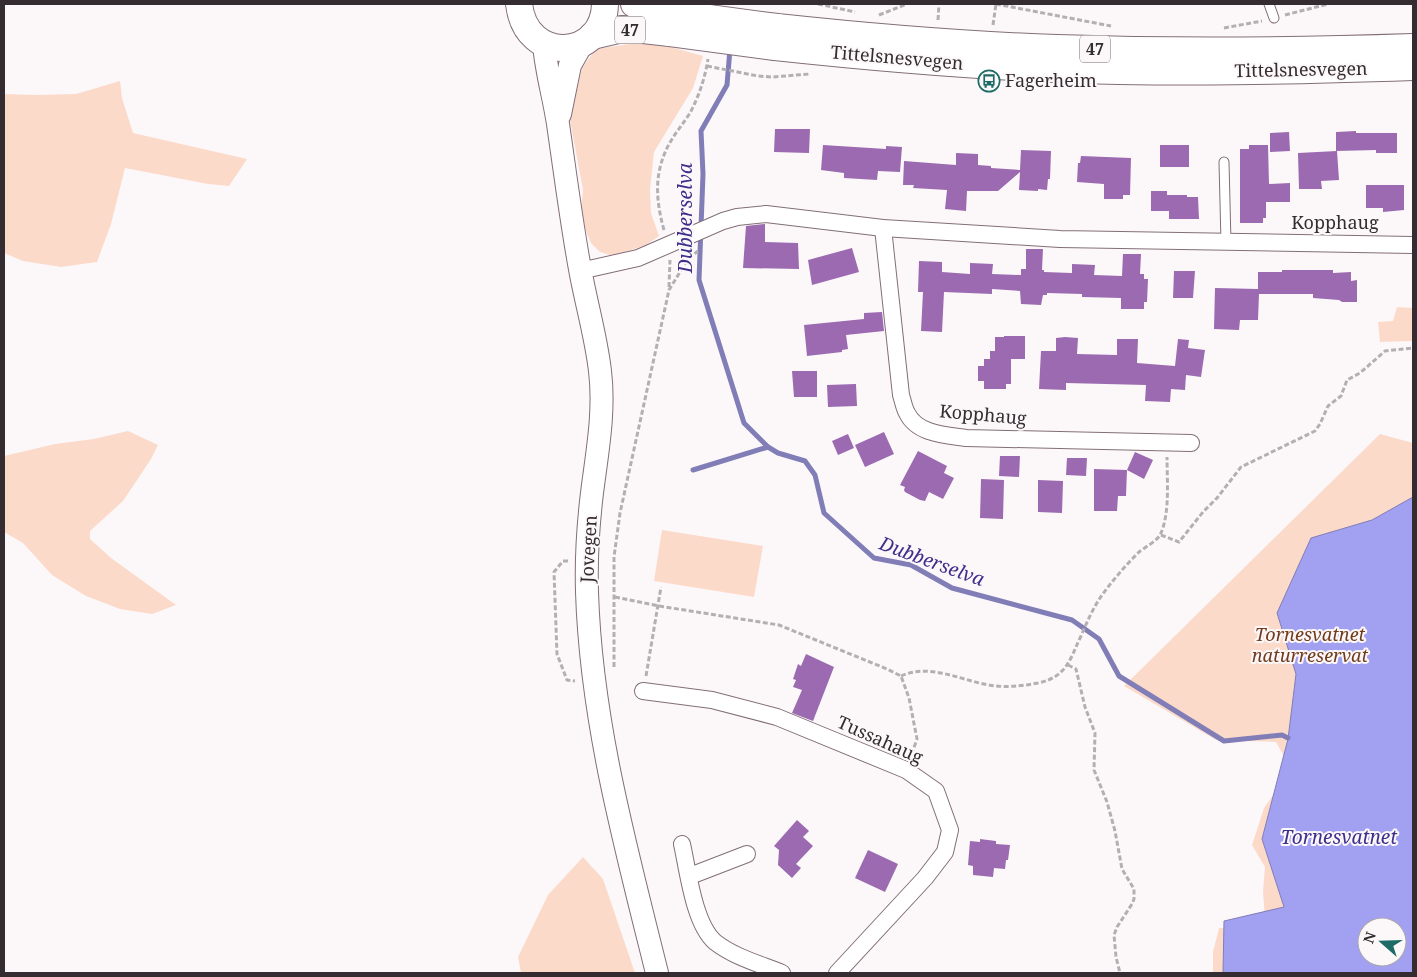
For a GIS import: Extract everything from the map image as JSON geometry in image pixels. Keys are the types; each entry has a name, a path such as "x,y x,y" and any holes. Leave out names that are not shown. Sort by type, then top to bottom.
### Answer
{"main road":[{"name":"47","path":"544,44 563,48 587,40 600,25 605,12 605,4"},
{"name":"Tittelsnesvegen","path":"634,4 671,23"},
{"path":"514,8 534,38 544,44"},
{"name":"Tittelsnesvegen","path":"587,40 622,29 671,23 776,37 867,57 1055,69 1199,71 1413,67"},
{"name":"Tittelsnesvegen","path":"776,37 869,37 1056,48 1209,51 1413,47"}],"street":[{"name":"Jovegen","path":"558,123 570,65 587,40"},
{"name":"Jovegen","path":"544,44 545,61 558,123 580,271 600,372 602,405 587,540 587,592 591,652 600,731 657,973"},
{"name":"Kopphaug","path":"580,271 638,258 702,228 737,217 766,214 883,228 1060,239 1226,243 1398,243 1413,245"},
{"name":"Kopphaug","path":"883,228 901,395 907,414 919,427 937,434 966,438 1191,443"},
{"name":"Tussahaug","path":"644,691 712,700 777,717 906,770 936,791 950,830 944,852 925,878 837,973"},
{"path":"682,844 703,928 714,941 730,952 782,973"},
{"path":"690,876 747,854"}],"lane":[{"path":"1269,4 1274,18"},
{"path":"1224,162 1226,243"}],"path":[{"path":"818,4 864,13"},
{"path":"879,15 908,4"},
{"path":"929,19 938,20 940,4"},
{"path":"984,24 994,25 996,4 1116,27"},
{"path":"1219,28 1274,18 1328,4"},
{"path":"872,14 889,16"},
{"path":"614,674 614,557 620,513 669,290 671,273 668,244 659,214 657,197 659,171 663,156 698,96 707,66 741,72"},
{"path":"669,290 688,259 706,245 702,228"},
{"path":"1161,535 1179,542 1241,467 1315,431 1328,406 1341,396 1347,380 1360,373 1385,351 1413,348"},
{"path":"901,676 916,671 932,671 991,686 1018,686 1050,680 1058,675 1068,665 1091,613 1114,579 1140,551 1161,535 1165,516 1167,443"},
{"path":"569,560 563,561 554,572 557,654 567,680 579,682"},
{"path":"644,691 661,588"},
{"path":"615,597 779,625 901,676 909,698 917,739 906,770"},
{"path":"1068,665 1076,670 1085,707 1095,733 1094,770 1113,824 1122,869 1134,889 1132,904 1114,935 1120,973"}],"green space":[{"path":"649,41 703,56 693,88 654,152 650,190 651,213 659,236 646,245 613,256 600,252 591,243 586,231 581,210 583,190 570,120 582,68 596,49"},
{"path":"120,81 122,98 133,133 247,159 229,186 208,184 125,168 111,224 97,262 61,267 23,261 4,253 4,94 76,94"},
{"path":"1397,307 1413,308 1412,341 1380,342 1378,322 1393,321"},
{"path":"128,431 158,445 123,501 90,531 90,539 111,558 176,605 152,614 120,609 86,596 52,575 23,543 4,532 4,456 55,444 94,439"},
{"name":"Tornesvatnet","path":"1380,434 1413,443 1413,973 1213,973 1213,952 1219,928 1231,928 1265,919 1263,891 1265,867 1252,845 1264,808 1280,785 1287,762 1276,742 1216,740 1124,686"},
{"path":"662,530 763,546 754,597 654,581"},
{"path":"583,857 603,879 635,973 521,973 518,957 548,895"}],"water":[{"name":"Tornesvatnet","path":"1413,497 1413,973 1223,973 1224,921 1284,907 1262,839 1288,739 1296,674 1277,613 1311,538 1372,520"}],"building":[{"path":"775,129 810,129 809,153 774,152"},
{"path":"1356,131 1356,133 1397,133 1397,153 1376,153 1376,150 1336,151 1336,132"},
{"path":"1289,132 1290,151 1270,152 1270,133"},
{"path":"823,145 886,149 886,146 902,147 900,172 878,171 877,180 844,178 844,173 821,170"},
{"path":"1160,145 1189,145 1189,167 1160,167"},
{"path":"1249,145 1268,145 1269,184 1290,183 1290,202 1266,202 1266,218 1263,218 1263,223 1240,223 1240,149 1249,149"},
{"path":"1021,150 1051,151 1050,179 1048,179 1047,190 1019,190 1020,172 998,191 967,191 966,211 945,209 947,190 913,188 914,185 903,185 904,161 956,165 956,153 978,154 978,165 1020,170"},
{"path":"1337,151 1339,180 1321,181 1322,189 1299,189 1298,153"},
{"path":"1081,156 1131,158 1130,195 1123,195 1123,199 1104,199 1104,184 1077,182 1078,163 1080,163"},
{"path":"1366,185 1404,185 1404,210 1383,212 1383,208 1366,208"},
{"path":"1151,191 1167,191 1167,195 1198,197 1199,219 1169,219 1169,211 1151,211"},
{"path":"765,224 765,242 798,243 799,269 743,268 746,226"},
{"path":"852,248 859,272 812,285 808,260"},
{"path":"1026,249 1043,249 1042,270 1044,272 1072,273 1072,264 1095,265 1094,275 1122,276 1123,254 1141,254 1140,274 1144,274 1144,279 1148,279 1147,302 1144,302 1144,309 1121,309 1121,298 1082,297 1082,294 1047,293 1047,295 1043,295 1041,305 1021,304 1020,291 992,289 992,294 944,292 942,332 921,331 923,292 918,292 919,261 942,262 942,272 970,274 970,263 993,264 992,274 1021,275 1021,269 1026,269"},
{"path":"1282,270 1333,270 1333,273 1351,272 1351,281 1357,280 1357,302 1313,298 1313,294 1259,294 1258,320 1240,320 1239,330 1214,329 1215,288 1258,289 1258,272 1282,272"},
{"path":"1174,271 1195,271 1193,298 1173,298"},
{"path":"882,312 884,331 846,335 848,349 842,350 842,352 807,356 804,325 864,319 864,313"},
{"path":"1025,336 1025,359 1011,359 1011,384 1006,384 1006,389 984,389 984,381 978,381 978,366 984,366 984,359 990,359 990,351 995,351 995,337"},
{"path":"1056,338 1078,338 1077,354 1117,355 1117,339 1138,339 1137,363 1175,366 1178,339 1189,340 1188,348 1205,350 1201,377 1186,375 1185,390 1171,389 1170,402 1145,401 1146,385 1066,383 1066,390 1039,389 1041,351 1056,351"},
{"path":"792,371 817,371 817,397 794,397"},
{"path":"856,384 857,406 828,407 827,385"},
{"path":"884,432 894,454 865,467 855,445"},
{"path":"848,434 854,448 838,455 832,441"},
{"path":"918,451 947,466 944,473 954,478 943,499 929,492 925,501 920,500 905,492 905,487 900,485"},
{"path":"1135,452 1153,460 1144,479 1127,470"},
{"path":"1000,456 1020,456 1019,477 999,476"},
{"path":"1067,458 1087,458 1086,476 1066,475"},
{"path":"1094,469 1127,470 1126,496 1118,496 1117,511 1094,511"},
{"path":"981,479 1004,480 1003,519 980,518"},
{"path":"1038,480 1063,481 1062,513 1038,512"},
{"path":"806,654 834,667 813,721 792,713 802,690 793,687 796,680 793,679 798,664 801,666"},
{"path":"797,820 809,831 803,837 813,846 796,864 801,868 792,878 778,865 779,850 774,846"},
{"path":"980,839 996,841 996,844 1010,845 1005,869 994,868 993,877 973,875 973,866 968,865 970,841 980,842"},
{"path":"868,850 898,864 885,892 855,878"}],"waterway":[{"name":"Dubberselva","path":"730,49 727,85 701,131 703,174 699,280 744,423 768,447 778,453 805,461 815,475 824,513 874,558 911,565 952,588 1072,620 1099,639 1119,676 1224,741 1282,735 1288,738"},
{"path":"693,470 768,447"}],"place":[{"name":"Fagerheim","path":"989,81"}],"park label":[{"name":"Tornesvatnet naturreservat","path":"1310,645"}]}
